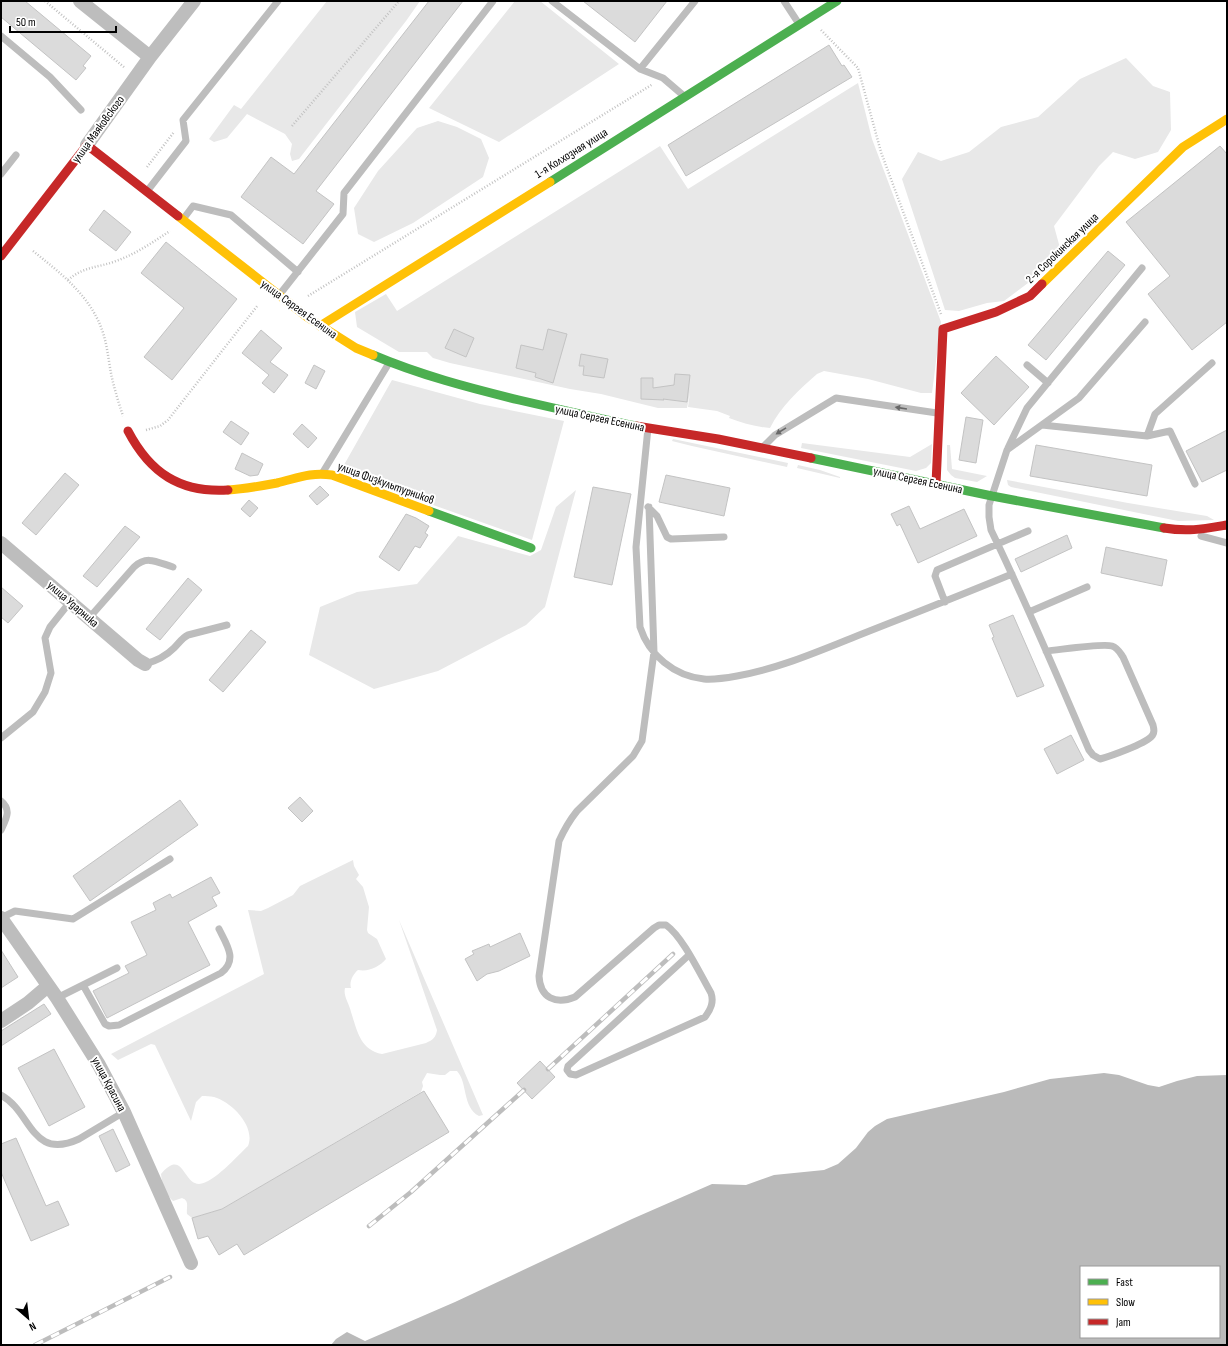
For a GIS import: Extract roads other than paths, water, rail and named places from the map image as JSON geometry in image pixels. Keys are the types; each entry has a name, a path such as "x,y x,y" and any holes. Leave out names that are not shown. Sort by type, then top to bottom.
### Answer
{"street":[{"path":"80,1 150,57"},
{"name":"улица Маяковского","path":"1,256 86,145 150,57 194,1"},
{"name":"1-я Колхозная улица","path":"320,326 837,1"},
{"name":"2-я Сорокинская улица","path":"940,414 943,330 996,312 1030,296 1183,147 1223,124"},
{"name":"улица Сергея Есенина","path":"86,145 279,296 320,326 356,348 420,373 473,388 593,417 648,428 718,439 992,496 1181,531 1200,530 1227,524"},
{"path":"936,484 940,414"},
{"name":"улица Физкультурников","path":"128,431 146,460 168,477 191,488 213,490 254,487 281,482 306,474 322,473 332,475 531,548"},
{"name":"улица Ударника","path":"1,543 138,660 145,664"},
{"name":"улица Красина","path":"1,918 57,998 99,1065 124,1112 191,1263"},
{"path":"1,1021 28,1003 48,986"}],"lane":[{"path":"146,192 186,141 183,120 278,1"},
{"path":"279,296 343,214 344,193 493,1"},
{"path":"552,1 640,69 663,78 684,96"},
{"path":"640,69 695,1"},
{"path":"784,1 799,25"},
{"path":"1,36 50,77 81,110"},
{"path":"1,174 16,155"},
{"path":"182,220 194,206 231,215 298,272"},
{"path":"1046,651 1101,646 1112,646 1119,650 1124,657 1153,725 1154,731 1152,736 1146,740 1100,759 1093,755 1089,750 1029,612 991,530 989,517 992,496 1000,476 1007,450 1027,408 1142,268"},
{"path":"1007,450 1079,398 1145,322"},
{"path":"322,473 389,362"},
{"path":"1147,436 1155,414 1212,362"},
{"path":"1027,365 1048,383"},
{"path":"762,448 775,436 836,398 940,414"},
{"path":"1042,425 1147,436 1170,431 1195,484"},
{"path":"648,428 636,547 639,622 644,638 654,652 663,661 677,671 704,679 723,678 751,673 792,661 945,602 1012,574"},
{"path":"641,502 649,507 657,516 667,537 671,539 724,537"},
{"path":"649,507 654,652 642,741 633,756 577,811 569,821 559,841 539,983 546,995 551,999 565,1001 575,997 654,928 659,925 666,925 672,930 689,955 713,999 712,1005 705,1017 576,1075 570,1074 567,1070 568,1066 689,955"},
{"path":"945,602 935,576 937,570 1028,531"},
{"path":"1181,531 1227,543"},
{"path":"89,618 140,562 146,560 173,567"},
{"path":"1029,612 1087,587"},
{"path":"1,738 33,712 45,692 51,673 45,638 50,627 70,602"},
{"path":"145,664 153,662 167,654 183,637 227,626"},
{"path":"1,801 7,807 8,811 1,830"},
{"path":"1,918 8,913 15,911 73,919 170,859"},
{"path":"83,985 105,1024 109,1026 119,1025 221,973 226,969 229,964 230,953 219,929"},
{"path":"57,998 117,968"},
{"path":"1,1095 16,1107 34,1133 48,1143 57,1144 72,1142 124,1112"}],"railway":[{"path":"548,1069 673,954"},
{"path":"369,1226 411,1192 524,1090"},
{"path":"35,1345 170,1277"}]}
